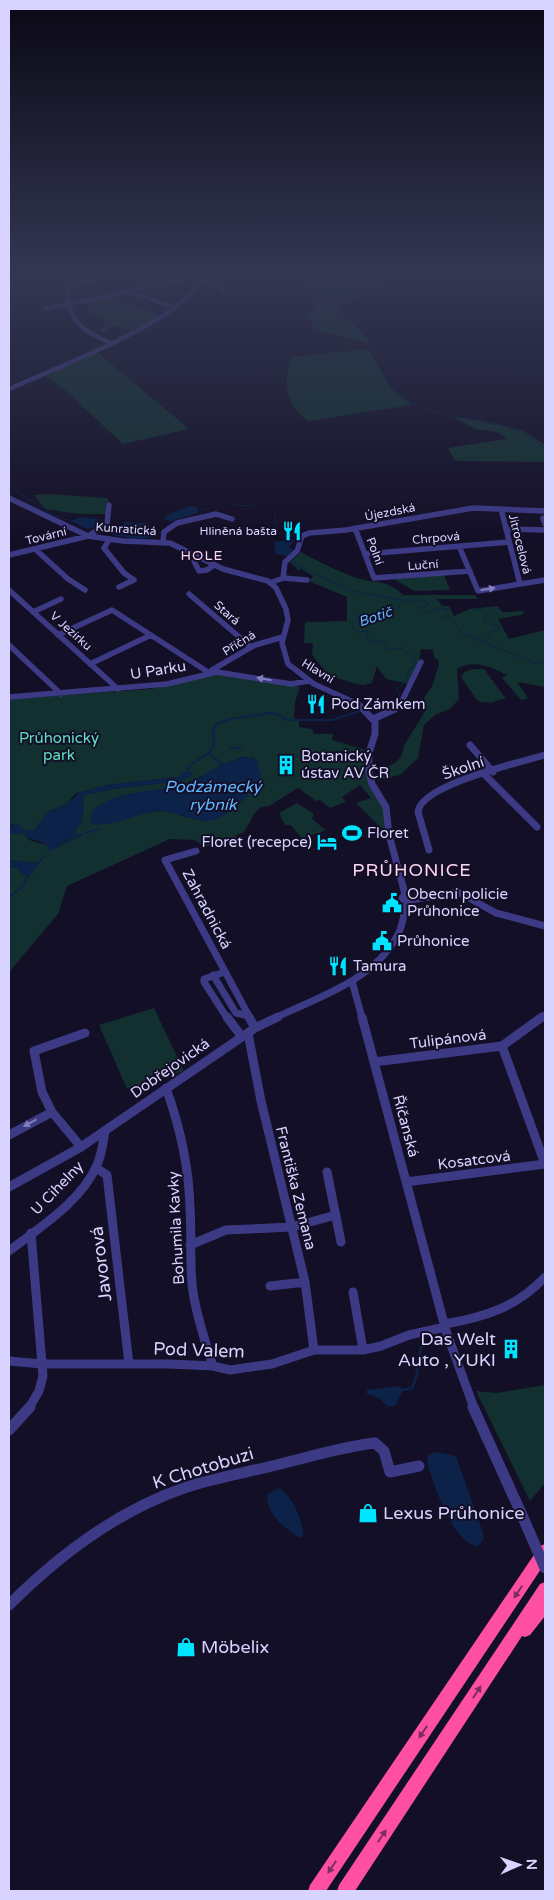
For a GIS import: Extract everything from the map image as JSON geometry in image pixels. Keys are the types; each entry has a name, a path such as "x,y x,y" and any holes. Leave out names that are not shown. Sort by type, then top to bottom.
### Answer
{"highway":[{"path":"316,1891 545,1551"},
{"path":"345,1891 545,1589"},
{"path":"498,1660 545,1604"}],"street":[{"path":"9,388 71,361"},
{"name":"Kunratická","path":"9,498 88,536 109,540 164,542 214,565"},
{"path":"88,536 106,524 109,505"},
{"name":"Újezdská","path":"283,578 285,575 285,562 297,551 304,535 473,508 545,511"},
{"name":"Jitrocelová","path":"501,509 520,584"},
{"path":"164,542 164,532 185,520 216,514 222,514 232,519"},
{"name":"Polní","path":"355,528 374,578 378,579"},
{"path":"506,529 545,530"},
{"name":"Tovární","path":"9,555 88,536"},
{"path":"109,540 104,548 124,573 134,580 119,587"},
{"name":"Chrpová","path":"365,554 509,542"},
{"path":"459,546 478,591 545,580"},
{"path":"35,549 68,578 85,590"},
{"path":"194,562 199,571 207,570 214,565 270,583 283,578 307,580"},
{"name":"Luční","path":"378,579 470,571"},
{"name":"Hlavní","path":"270,583 286,609 288,620 282,649 288,664 309,681 363,707 372,716"},
{"name":"V Jezírku","path":"9,590 118,689"},
{"name":"Stará","path":"189,594 251,646"},
{"path":"33,612 61,599"},
{"path":"58,635 112,610 208,672"},
{"path":"90,664 151,635"},
{"name":"Příčná","path":"208,672 226,664 251,646 271,638 283,637"},
{"path":"9,645 61,694"},
{"path":"352,981 374,964 396,939 403,922 405,898 392,848 386,807 373,785 369,772 369,753 376,730 372,716 393,711 402,702 421,662"},
{"name":"U Parku","path":"9,697 167,684 208,672 230,673 291,684 309,681"},
{"path":"470,745 492,772"},
{"name":"Školní","path":"429,850 418,812 420,805 427,799 447,785 544,758"},
{"path":"484,774 537,827"},
{"name":"Zahradnická","path":"196,851 165,860 249,1016 248,1032"},
{"path":"405,898 411,902 415,898 458,892 475,904 496,913 545,926"},
{"name":"Zahradnická","path":"213,975 224,972"},
{"path":"248,1032 233,1027 204,982 204,979 213,975 236,1014 249,1016"},
{"name":"Dobřejovická","path":"9,1187 105,1131 248,1032 352,981"},
{"name":"Říčanská","path":"352,981 460,1374 545,1568"},
{"name":"Tulipánová","path":"374,1062 502,1046 544,1018"},
{"name":"Františka Zemana","path":"248,1032 261,1101 305,1282 314,1350"},
{"path":"80,1147 52,1112 42,1092 34,1051 85,1033"},
{"path":"502,1046 545,1164"},
{"name":"Bohumila Kavky","path":"166,1088 174,1109 185,1153 190,1202 192,1282 199,1320 213,1366"},
{"path":"9,1135 52,1112"},
{"name":"U Cihelny","path":"9,1251 54,1216 81,1187 96,1168 105,1131"},
{"name":"Kosatcová","path":"406,1182 545,1164"},
{"name":"Javorová","path":"96,1168 107,1175 129,1364"},
{"path":"327,1172 342,1242"},
{"path":"190,1244 226,1230 292,1227 336,1215"},
{"path":"9,1430 17,1424 42,1387 42,1364 31,1233"},
{"name":"Pod Valem","path":"9,1361 42,1364 213,1366 230,1370 255,1368 314,1350 363,1350 381,1346 410,1334 502,1311 514,1305 545,1277"},
{"path":"270,1286 305,1282"},
{"path":"353,1292 363,1350"},
{"name":"K Chotobuzi","path":"9,1605 45,1570 93,1533 155,1500 187,1488 262,1468 375,1443 384,1450 390,1472 419,1466"}],"green space":[{"path":"74,361 108,361 189,429 123,444 67,392 44,374"},
{"path":"290,361 375,361 390,388 412,405 308,421 300,414 290,400 287,384"},
{"path":"458,417 522,430 545,445 545,462 455,461 448,448 505,439 506,437 496,432 475,429 455,418"},
{"path":"47,494 108,498 108,514 78,514 45,509 34,495"},
{"path":"301,552 354,577 391,586 403,595 475,595 478,599 437,599 442,606 449,606 454,616 469,609 498,606 502,612 525,611 522,615 498,619 509,639 545,630 545,687 517,682 528,698 521,700 502,678 507,675 501,672 476,664 457,669 459,699 450,709 435,715 424,725 418,758 400,775 378,780 379,769 394,764 401,757 404,746 425,711 424,698 432,686 439,665 438,660 434,657 433,650 421,649 418,665 409,684 386,679 377,666 372,683 363,685 324,674 325,671 312,655 313,643 304,643 305,622 347,621 347,597 309,581 313,576 301,569 298,570 290,562"},
{"path":"444,575 450,590 414,591 394,579"},
{"path":"473,669 484,669 506,699 492,703 481,702 476,699 461,677 464,672"},
{"name":"Průhonický park","path":"211,674 224,674 300,687 295,702 294,718 299,721 299,727 312,729 314,734 333,734 332,740 366,750 366,774 384,809 385,832 356,803 371,798 360,785 342,797 346,802 330,808 298,788 269,806 260,808 244,831 246,832 236,835 237,838 205,847 195,840 170,839 67,886 58,914 9,972 9,867 17,868 24,875 30,874 36,863 9,860 9,834 24,833 29,840 53,847 75,835 76,829 82,821 84,795 113,789 181,781 192,772 185,772 178,777 107,785 75,794 67,804 50,811 35,830 24,830 12,824 9,826 9,699 151,689","holes":["242,757 254,758 261,776 243,800 227,813 218,817 209,820 199,820 161,811 97,824 101,804 120,798 178,786 195,780"]},
{"path":"297,803 314,814 312,819 326,830 302,839 291,825 285,825 279,813"},
{"path":"154,1008 184,1071 127,1089 99,1025"},
{"path":"545,1385 545,1483 530,1501 476,1391 496,1393"}],"water":[{"path":"192,506 198,508 198,513 171,521 163,519 171,513"},
{"path":"80,517 98,519 100,521 97,527 87,529 71,521"},
{"path":"124,522 146,523 153,529 156,537 134,539 112,535 113,530 123,526"},
{"path":"292,539 294,541 289,547 294,551 287,556 276,554 274,542"},
{"name":"Podzámecký rybník","path":"247,757 257,760 261,776 259,781 235,808 217,819 200,820 158,811 111,823 91,823 92,811 113,799 137,792 187,783 223,764"},
{"path":"184,772 193,772 190,777 181,781 113,789 84,795 82,821 75,835 50,851 32,874 24,875 17,868 9,867 9,860 36,863 48,852 49,848 44,843 27,838 24,833 9,834 9,826 18,824 24,830 35,830 47,813 67,804 79,793 107,785 178,777"},
{"path":"400,1386 403,1390 395,1406 387,1406 380,1399 366,1393 367,1390"},
{"path":"437,1452 456,1456 482,1530 484,1539 478,1546 469,1543 460,1535 445,1512 427,1462 428,1455"},
{"path":"278,1488 288,1496 296,1509 303,1537 299,1537 282,1525 269,1507 267,1495"}],"waterway":[{"path":"375,361 389,384 404,398 421,407 439,413 514,429 530,438 545,450"},
{"path":"9,486 52,514 71,521"},
{"path":"231,505 251,506"},
{"path":"197,510 207,509"},
{"path":"273,528 276,525 275,513"},
{"path":"106,529 116,530"},
{"path":"292,556 296,565 352,591 401,600"},
{"name":"Botič","path":"371,710 393,705 400,696 397,688 407,680 409,669 415,666 415,658 407,654 403,648 388,650 383,641 372,642 366,638 368,631 358,632 353,629 353,622 389,615 399,608 401,600"},
{"name":"Botič","path":"401,600 423,600 429,604 421,609 425,612 446,608 448,611 444,618 453,620 462,633 534,663 542,663 542,658 545,657"},
{"path":"473,610 480,609 489,613 483,622 497,626 499,629 491,632 486,641"},
{"name":"Botič","path":"209,753 214,744 213,729 216,724 230,719 270,713 280,715 286,720 332,720 360,711"},
{"path":"230,747 241,749"},
{"name":"Botič","path":"186,774 190,765 209,753"},
{"name":"Botič","path":"209,753 222,764 221,766"},
{"name":"Botič","path":"86,833 98,829"},
{"name":"Botič","path":"52,849 82,834"},
{"name":"Botič","path":"9,897 21,888 30,873"},
{"path":"403,1390 412,1388 416,1378 422,1341"}],"place":[{"name":"Hliněná bašta","path":"292,531"},
{"name":"Pod Zámkem","path":"316,704"},
{"name":"Botanický ústav AV ČR","path":"286,765"},
{"name":"Floret","path":"352,833"},
{"name":"Floret (recepce)","path":"327,842"},
{"name":"Obecní policie Průhonice","path":"392,903"},
{"name":"Průhonice","path":"382,941"},
{"name":"Tamura","path":"338,966"},
{"name":"Das Welt Auto , YUKI","path":"511,1349"},
{"name":"Lexus Průhonice","path":"368,1513"},
{"name":"Möbelix","path":"186,1647"}],"district":[{"name":"HOLE","path":"202,555"},
{"name":"PRŮHONICE","path":"412,870"}]}
